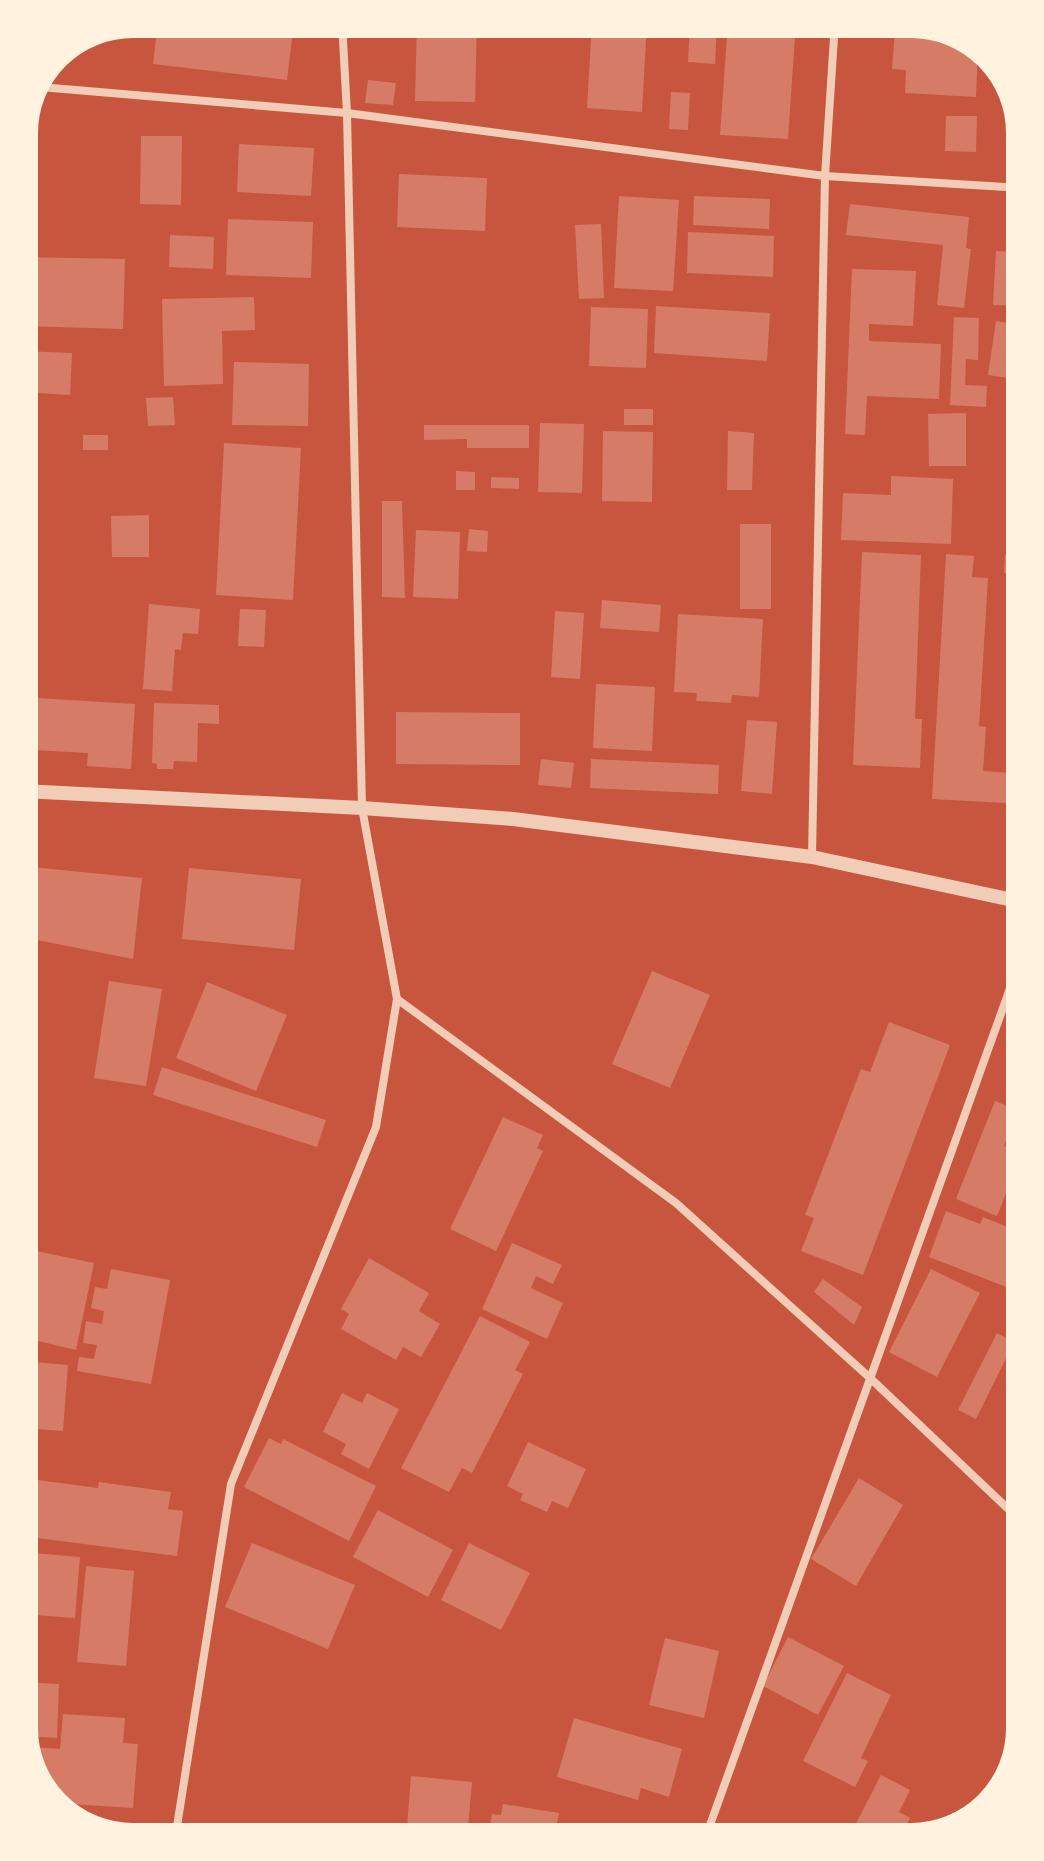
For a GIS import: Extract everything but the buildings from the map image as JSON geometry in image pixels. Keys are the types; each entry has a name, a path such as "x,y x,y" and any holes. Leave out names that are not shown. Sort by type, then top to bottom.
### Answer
{"street":[{"path":"177,1825 231,1484 376,1127 397,999 362,808 343,36"},
{"path":"812,857 825,176 834,36"},
{"path":"47,88 347,113 825,176 1008,187"},
{"path":"36,792 513,819 812,857 1008,899"},
{"path":"710,1825 1008,994"},
{"path":"397,999 676,1203 869,1377 1008,1509"}]}
